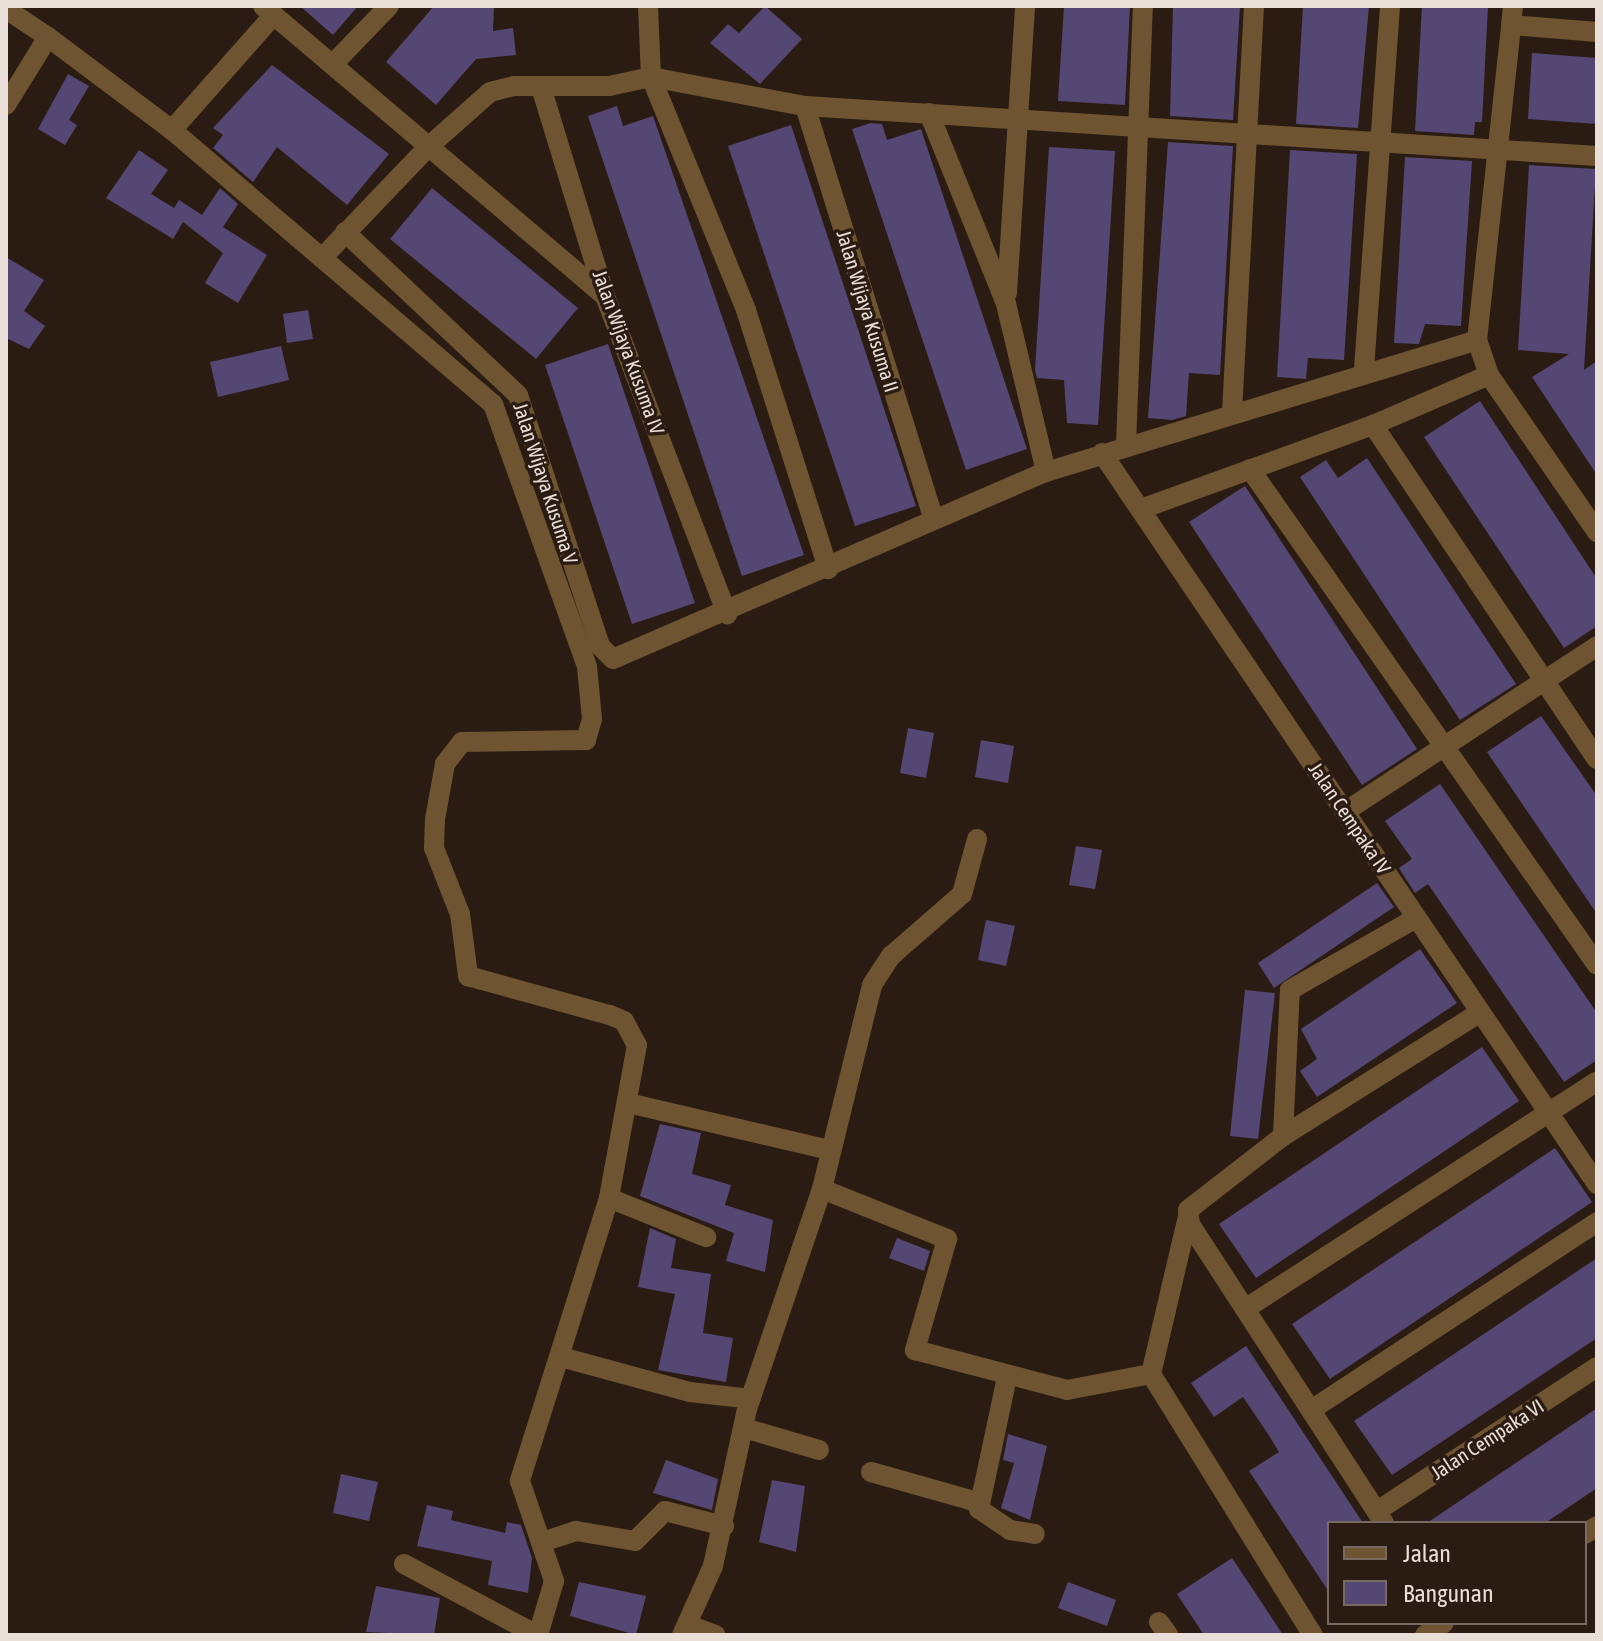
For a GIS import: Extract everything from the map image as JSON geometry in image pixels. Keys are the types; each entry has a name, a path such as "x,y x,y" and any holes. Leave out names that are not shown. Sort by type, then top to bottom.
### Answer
{"street":[{"path":"11,6 26,22"},
{"path":"336,61 389,6"},
{"path":"648,6 651,77 746,310 828,569"},
{"path":"1006,304 1015,119 1025,6"},
{"path":"1126,445 1143,6"},
{"path":"1232,412 1251,135 1254,6"},
{"path":"1364,369 1390,6"},
{"path":"6,9 172,130 500,415 587,667 591,728 574,744 462,742 445,764 434,848 460,914 468,976 624,1021 637,1045 609,1198 520,1481 554,1581 537,1635 404,1564"},
{"path":"172,130 268,11 336,61 427,148 605,296"},
{"path":"1597,32 1512,16 1500,153 1477,340 1489,375 1597,532"},
{"path":"6,105 48,37"},
{"path":"322,258 427,148 490,92 631,84 651,77 805,106 1136,125 1500,153 1597,156"},
{"name":"Jalan Wijaya Kusuma IV","path":"541,87 605,296 727,614"},
{"name":"Jalan Wijaya Kusuma II","path":"805,106 933,516"},
{"path":"929,113 1006,304 1046,472"},
{"name":"Jalan Wijaya Kusuma V","path":"345,232 518,395 608,657 727,614"},
{"path":"727,614 828,569 933,516 1046,472 1364,369 1477,340"},
{"path":"1141,509 1373,425 1489,375"},
{"path":"1373,425 1597,759"},
{"name":"Jalan Cempaka IV","path":"1102,453 1597,1184"},
{"path":"1250,469 1448,746 1597,965"},
{"path":"1346,811 1546,683 1597,646"},
{"path":"715,1635 685,1630 724,1526 751,1399 822,1189 872,985 891,956 962,894 977,839"},
{"path":"1283,1136 1290,990 1416,918"},
{"path":"1313,1635 1151,1374 1188,1216 1198,1196 1283,1136 1479,1013"},
{"path":"1245,1309 1597,1081"},
{"path":"628,1103 830,1150"},
{"path":"822,1189 947,1239 915,1350 1007,1377 1067,1390 1151,1374"},
{"path":"609,1198 706,1237"},
{"path":"1188,1216 1381,1517"},
{"path":"1311,1410 1597,1222"},
{"path":"561,1357 690,1392 751,1399"},
{"name":"Jalan Cempaka VI","path":"1381,1517 1597,1367"},
{"path":"1007,1377 978,1502 981,1515 1035,1534"},
{"path":"744,1428 819,1450"},
{"path":"871,1472 978,1502"},
{"path":"542,1542 576,1531 635,1541 665,1511 724,1526"}],"building":[{"path":"300,6 358,6 333,35"},
{"path":"434,6 494,6 493,31 513,28 516,55 476,59 436,105 386,62"},
{"path":"765,6 802,39 760,84 710,43 728,24 739,33"},
{"path":"1064,6 1130,6 1125,105 1058,101"},
{"path":"1173,6 1240,6 1233,120 1170,116"},
{"path":"1303,6 1369,6 1358,128 1296,124"},
{"path":"1422,6 1488,6 1482,122 1475,122 1474,135 1415,131"},
{"path":"1532,53 1597,58 1597,124 1528,119"},
{"path":"272,65 389,154 347,205 277,147 253,182 213,148 223,135 213,128"},
{"path":"68,74 89,86 69,120 77,125 65,145 38,129"},
{"path":"617,106 623,126 653,116 804,555 742,576 588,116"},
{"path":"871,123 882,124 887,140 921,129 1027,449 966,470 852,129"},
{"path":"791,125 916,506 855,526 728,146"},
{"path":"1168,142 1233,146 1220,375 1189,373 1186,416 1172,420 1148,418"},
{"path":"1049,147 1115,151 1098,425 1067,423 1064,380 1037,378 1035,370"},
{"path":"139,150 168,170 151,194 174,208 179,200 202,215 220,188 238,204 223,227 267,255 238,303 205,283 223,253 183,222 173,239 106,198"},
{"path":"1290,150 1357,154 1344,360 1308,358 1306,379 1277,377"},
{"path":"1405,157 1472,161 1461,326 1425,324 1419,344 1394,343"},
{"path":"1529,165 1596,169 1584,370 1597,361 1597,475 1532,377 1569,354 1518,350"},
{"path":"432,188 578,308 536,359 390,239"},
{"path":"6,257 44,280 24,311 45,326 29,349 6,338"},
{"path":"308,310 313,339 287,343 283,314"},
{"path":"608,344 695,603 632,624 545,365"},
{"path":"281,346 289,380 218,397 210,362"},
{"path":"1480,401 1597,579 1597,626 1564,648 1424,437"},
{"path":"1367,458 1516,684 1460,720 1300,477 1326,460 1338,478"},
{"path":"1245,486 1417,749 1362,785 1189,522"},
{"path":"1541,716 1597,796 1597,914 1487,752"},
{"path":"908,728 934,733 926,778 900,773"},
{"path":"981,740 1014,746 1008,783 975,777"},
{"path":"1440,784 1597,1013 1597,1060 1564,1082 1428,884 1415,893 1399,868 1412,859 1385,821"},
{"path":"1076,846 1102,850 1095,889 1069,885"},
{"path":"1377,883 1394,907 1274,988 1258,963"},
{"path":"986,920 1015,926 1006,966 978,960"},
{"path":"1420,949 1457,1003 1317,1097 1300,1071 1317,1059 1301,1029"},
{"path":"1245,990 1275,993 1258,1139 1230,1136"},
{"path":"1482,1047 1519,1101 1256,1278 1219,1224"},
{"path":"660,1124 701,1133 692,1174 731,1185 725,1205 773,1220 765,1272 726,1261 734,1233 640,1196"},
{"path":"1555,1148 1592,1202 1330,1379 1292,1324"},
{"path":"650,1228 676,1239 671,1268 711,1274 703,1333 733,1338 726,1382 658,1370 675,1294 638,1287"},
{"path":"897,1238 930,1251 924,1271 889,1258"},
{"path":"1597,1258 1597,1338 1392,1475 1354,1421"},
{"path":"1246,1346 1362,1521 1327,1521 1327,1589 1249,1471 1279,1452 1268,1434 1243,1397 1214,1417 1191,1383"},
{"path":"1597,1408 1597,1488 1548,1521 1430,1521"},
{"path":"1008,1434 1047,1446 1030,1520 1001,1508 1014,1463 1003,1460"},
{"path":"666,1460 718,1479 712,1510 653,1493"},
{"path":"341,1474 378,1482 369,1521 333,1513"},
{"path":"772,1480 805,1486 796,1552 759,1542"},
{"path":"427,1505 453,1511 451,1520 505,1533 507,1522 521,1525 532,1558 528,1593 488,1585 492,1561 417,1546"},
{"path":"1232,1558 1283,1635 1204,1635 1177,1594"},
{"path":"579,1582 646,1596 636,1635 570,1616"},
{"path":"1068,1582 1116,1600 1107,1626 1058,1608"},
{"path":"376,1586 440,1598 434,1635 366,1632"}]}
